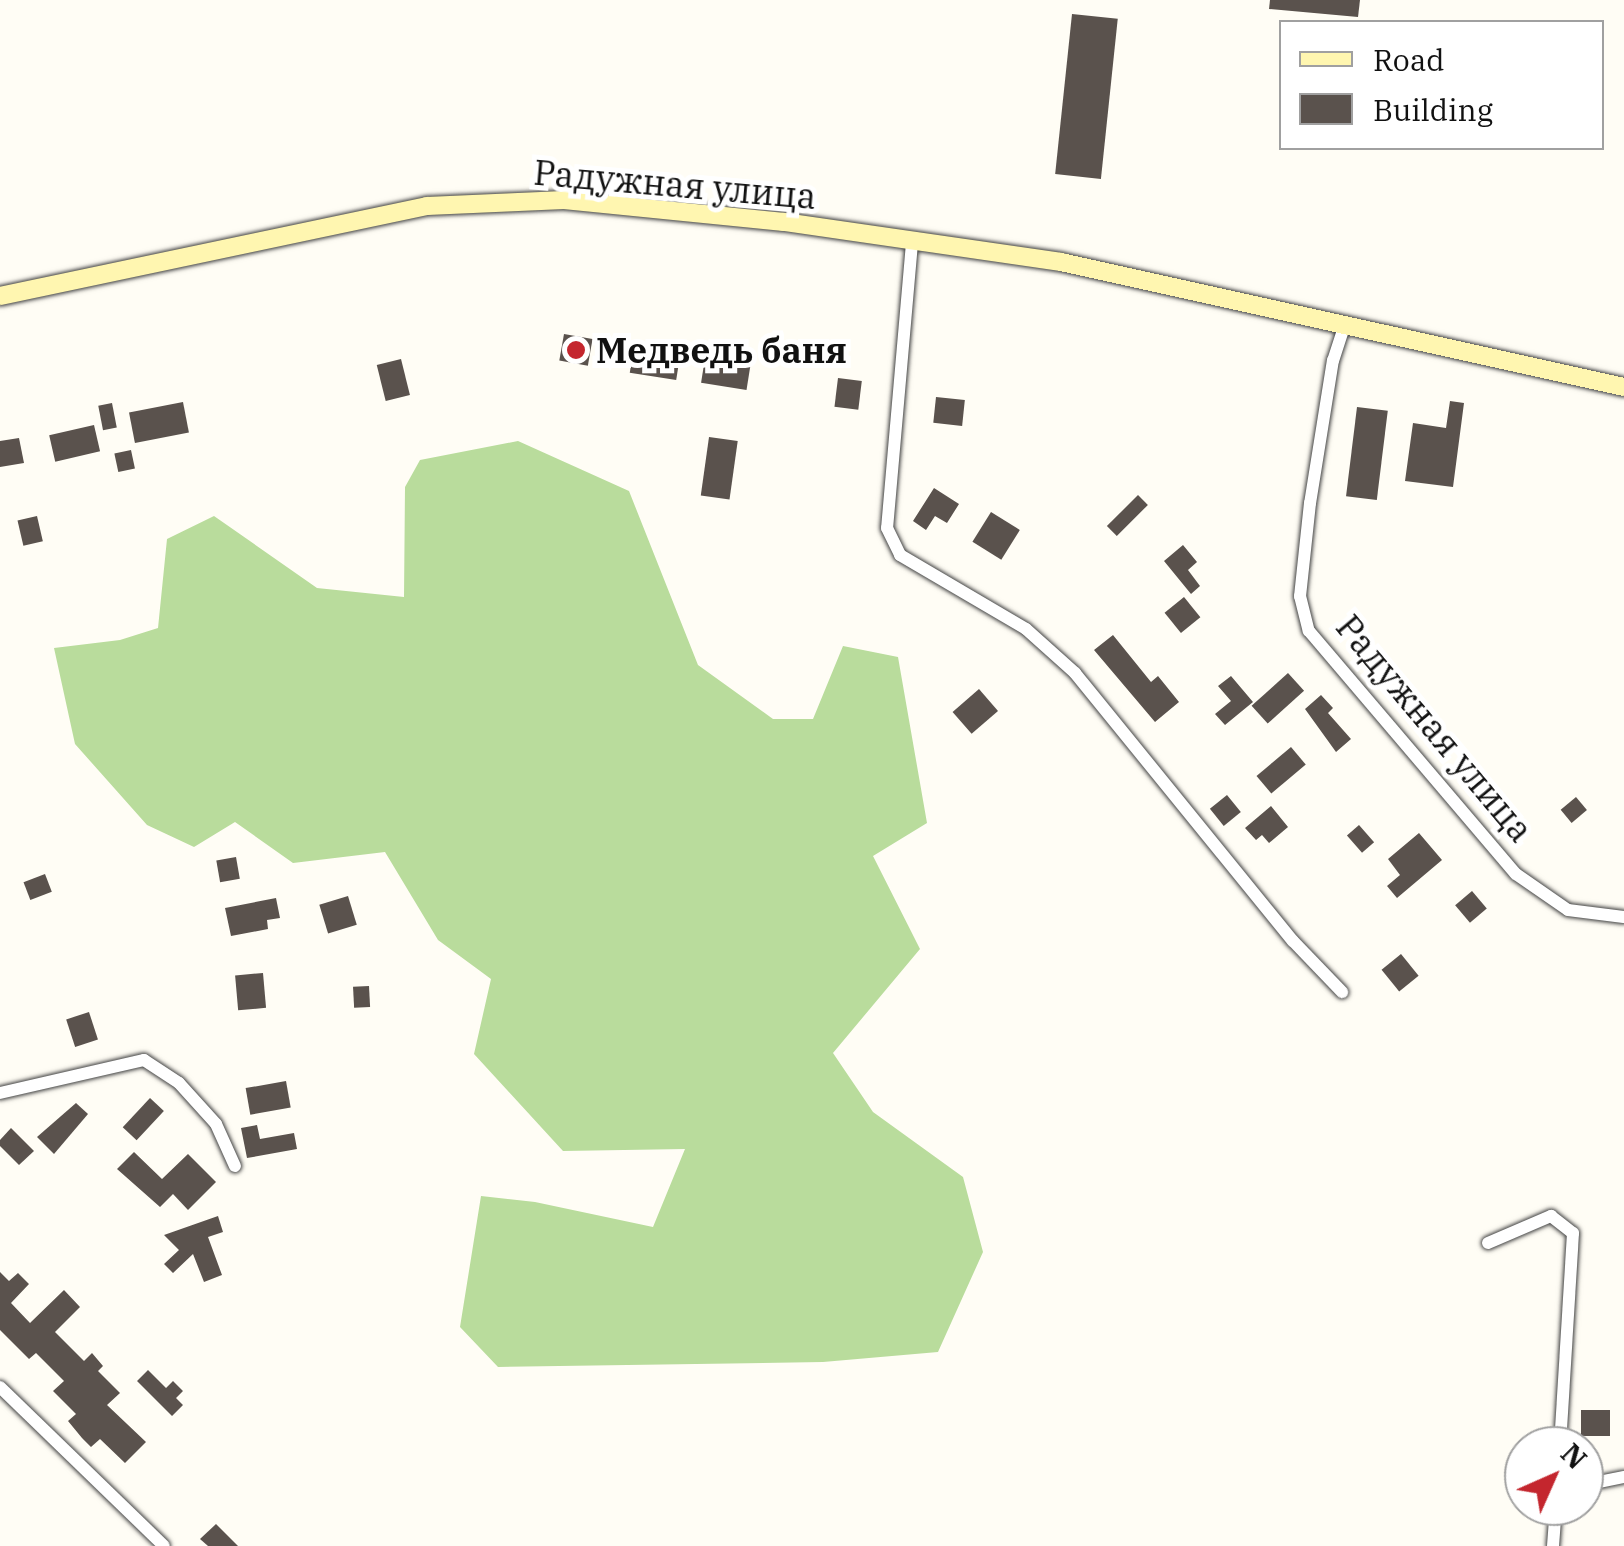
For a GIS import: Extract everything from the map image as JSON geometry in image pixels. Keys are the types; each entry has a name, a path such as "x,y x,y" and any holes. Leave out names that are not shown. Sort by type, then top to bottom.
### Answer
{"street":[{"name":"Радужная улица","path":"0,296 427,206 564,200 784,222 1061,262 1624,387"},
{"path":"912,243 887,528 900,555 1026,629 1075,673 1293,941 1342,992"},
{"name":"Радужная улица","path":"1344,327 1333,360 1310,503 1300,596 1309,632 1516,874 1568,910 1624,917"},
{"path":"0,1093 144,1060 179,1083 216,1124 235,1166"},
{"path":"1488,1243 1551,1216 1574,1233 1561,1426"},
{"path":"0,1387 164,1546"}],"green space":[{"path":"518,441 629,491 698,665 773,719 813,719 843,646 898,657 927,823 873,856 920,949 833,1053 873,1112 963,1177 983,1252 938,1352 823,1362 498,1367 460,1327 481,1196 535,1202 653,1227 685,1149 563,1151 474,1054 491,979 438,940 385,852 293,863 235,822 194,847 147,825 75,744 54,648 120,640 158,628 167,539 214,516 317,588 404,597 405,487 420,460"}],"building":[{"path":"1270,0 1360,0 1358,17 1269,9"},
{"path":"1072,14 1118,19 1101,179 1055,174"},
{"name":"Медведь баня","path":"564,334 593,339 588,366 559,361"},
{"path":"634,346 680,353 676,380 630,373"},
{"path":"705,358 750,365 747,390 701,383"},
{"path":"401,359 410,395 386,401 377,365"},
{"path":"838,378 862,381 858,410 834,407"},
{"path":"936,397 965,400 962,426 933,423"},
{"path":"1450,401 1464,403 1453,487 1405,481 1413,423 1446,428"},
{"path":"183,402 189,432 135,443 129,412"},
{"path":"112,403 117,428 103,430 98,406"},
{"path":"1357,407 1388,411 1377,500 1346,496"},
{"path":"94,425 100,451 55,462 49,435"},
{"path":"709,437 738,441 730,499 701,495"},
{"path":"19,438 24,463 0,467 0,441"},
{"path":"131,450 135,469 118,472 114,454"},
{"path":"934,488 959,504 947,523 935,516 926,530 913,521"},
{"path":"1138,495 1148,505 1117,536 1107,526"},
{"path":"991,512 1020,530 1001,560 972,542"},
{"path":"37,516 43,541 23,546 18,520"},
{"path":"1183,545 1197,562 1188,570 1200,586 1191,594 1164,561"},
{"path":"1184,597 1200,617 1181,633 1165,613"},
{"path":"1113,635 1151,682 1158,676 1179,702 1155,722 1094,650"},
{"path":"1288,673 1304,691 1268,724 1252,706"},
{"path":"1231,676 1253,702 1225,725 1215,714 1231,701 1218,686"},
{"path":"979,689 998,711 972,734 953,712"},
{"path":"1321,695 1333,708 1328,713 1351,739 1336,752 1305,709"},
{"path":"1291,747 1306,765 1271,794 1257,776"},
{"path":"1227,795 1241,812 1224,826 1210,809"},
{"path":"1576,797 1587,810 1572,823 1561,810"},
{"path":"1271,806 1288,827 1269,843 1262,835 1256,840 1245,828"},
{"path":"1359,825 1374,842 1362,853 1347,835"},
{"path":"1419,833 1442,860 1397,898 1387,886 1400,875 1388,859"},
{"path":"236,857 240,879 220,882 216,860"},
{"path":"45,874 52,892 30,900 24,882"},
{"path":"1472,891 1487,909 1470,923 1455,905"},
{"path":"348,896 357,925 328,933 319,905"},
{"path":"276,898 280,918 267,920 268,929 231,936 225,908"},
{"path":"1401,954 1419,976 1399,991 1382,970"},
{"path":"263,973 266,1008 238,1010 235,975"},
{"path":"369,986 370,1007 354,1008 353,987"},
{"path":"89,1012 98,1040 75,1047 66,1019"},
{"path":"286,1081 291,1108 250,1115 246,1088"},
{"path":"150,1098 164,1111 137,1140 123,1127"},
{"path":"76,1103 88,1114 54,1154 37,1137"},
{"path":"257,1125 260,1139 294,1133 297,1149 247,1158 241,1128"},
{"path":"11,1128 34,1151 19,1165 0,1146 0,1140"},
{"path":"134,1152 162,1179 188,1154 216,1182 188,1210 173,1194 160,1207 117,1169"},
{"path":"218,1216 223,1232 208,1237 222,1275 204,1282 193,1254 173,1273 164,1264 179,1250 164,1235"},
{"path":"0,1272 9,1281 18,1273 29,1284 11,1303 30,1323 64,1290 80,1307 55,1332 84,1361 92,1353 103,1366 98,1371 120,1393 107,1405 146,1442 125,1463 100,1439 91,1447 82,1438 68,1421 76,1414 53,1391 64,1381 36,1353 29,1359 0,1330"},
{"path":"148,1370 166,1388 173,1381 183,1391 176,1398 183,1405 172,1416 137,1381"},
{"path":"1581,1410 1610,1410 1610,1436 1604,1436 1604,1426 1581,1426"},
{"path":"216,1524 238,1546 208,1546 200,1539"}],"place":[{"name":"Медведь баня","path":"576,350"}]}
